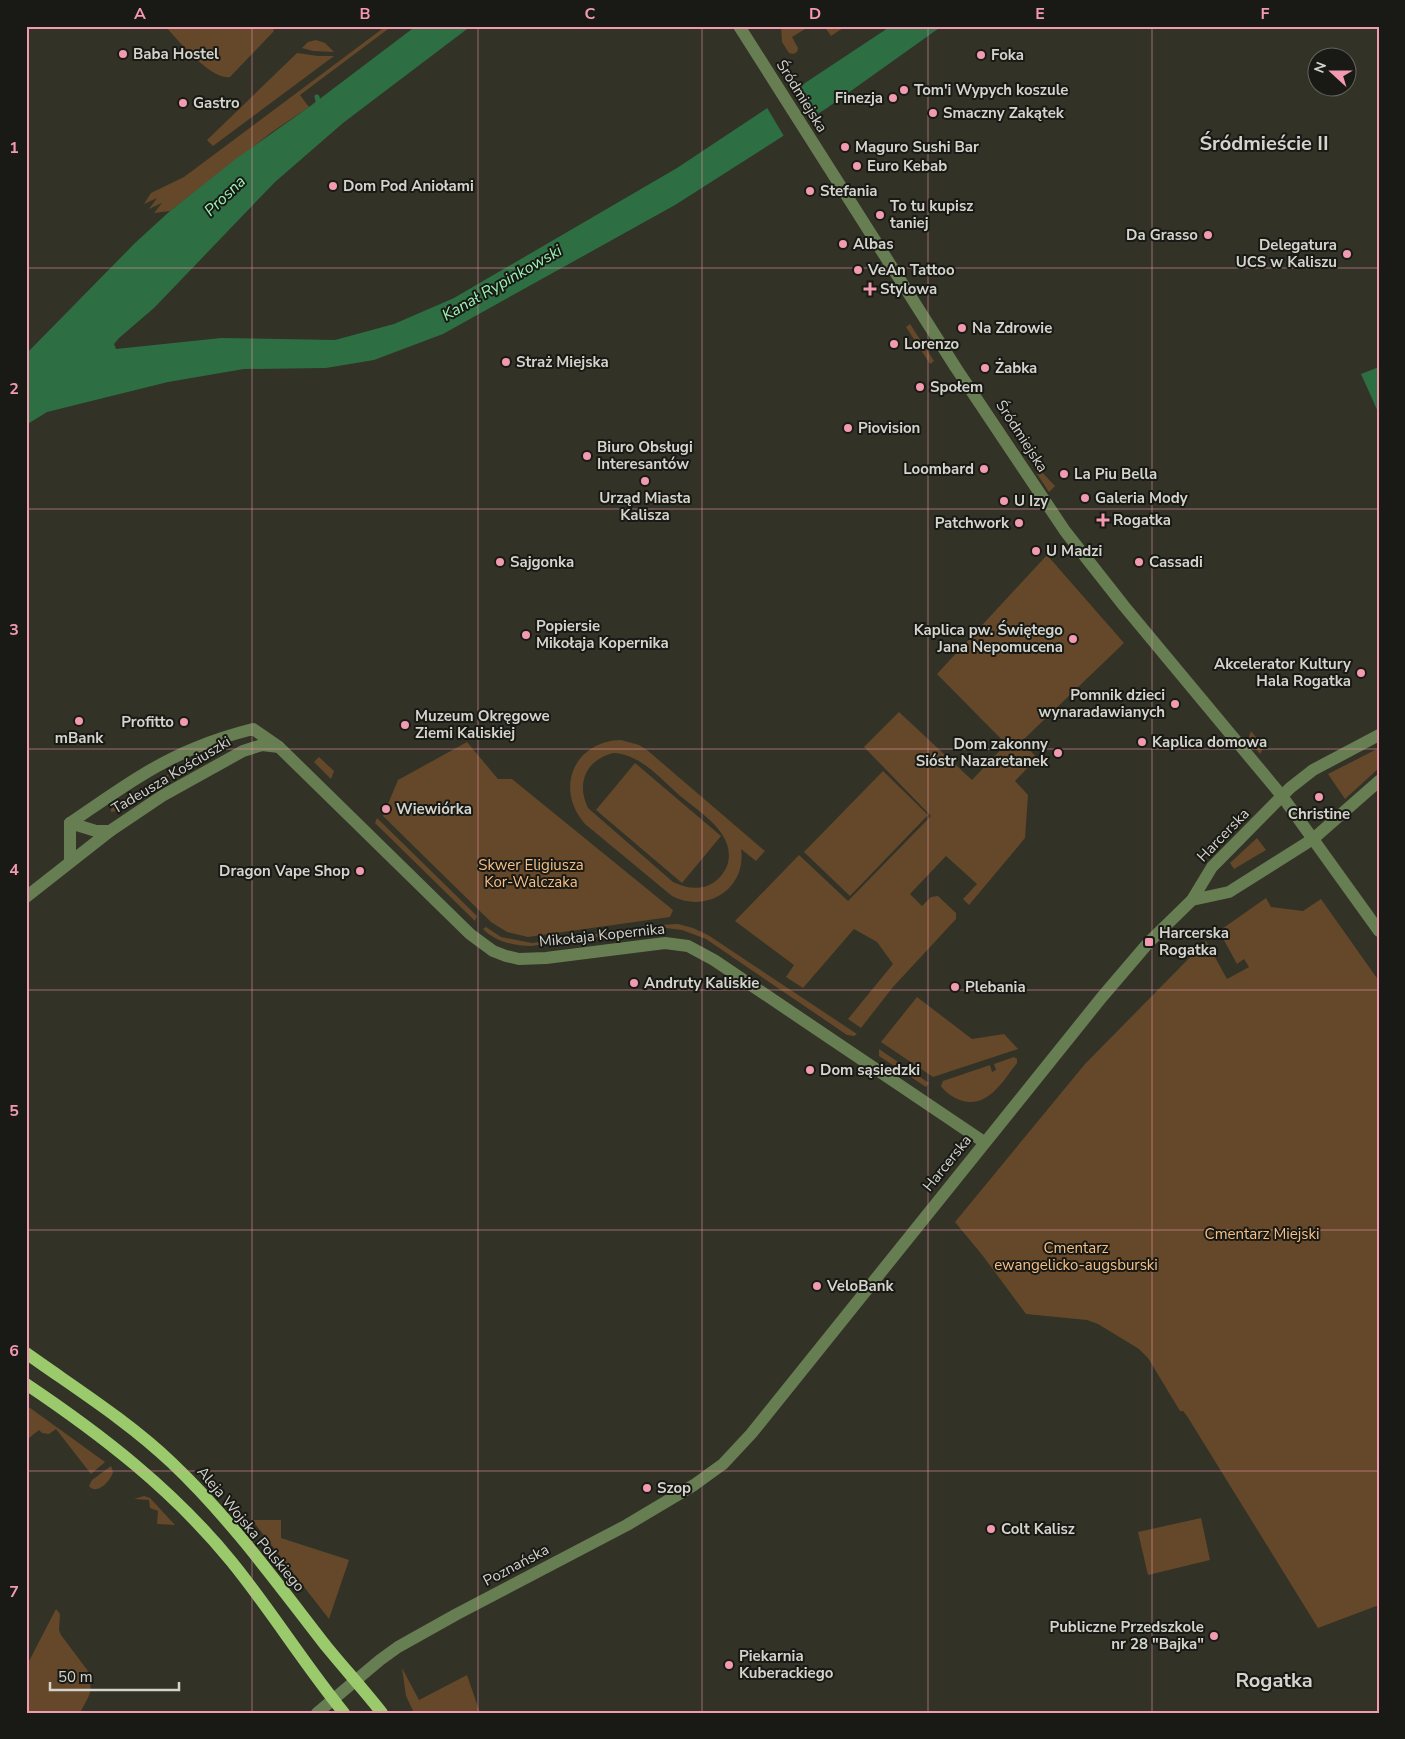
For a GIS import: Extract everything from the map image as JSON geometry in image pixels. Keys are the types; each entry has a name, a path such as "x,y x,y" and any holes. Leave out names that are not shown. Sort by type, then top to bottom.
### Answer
{"main road":[{"name":"Aleja Wojska Polskiego","path":"26,1353 111,1413 156,1449 201,1491 252,1551 382,1713"},
{"path":"26,1384 114,1447 182,1507 232,1562 344,1713"}],"street":[{"name":"Śródmiejska","path":"739,26 956,368 1065,531 1124,606 1282,796 1379,931"},
{"name":"Mikołaja Kopernika","path":"253,729 279,747 470,934 493,951 506,956 532,959 652,944 688,946 714,960 984,1142"},
{"name":"Tadeusza Kościuszki","path":"70,823 109,796 174,758 212,741 253,729"},
{"name":"Harcerska","path":"735,1453 1123,972 1149,942 1192,900 1212,867 1297,782 1313,770 1379,735"},
{"name":"Tadeusza Kościuszki","path":"26,897 110,831 162,796 243,751 262,745 279,747"},
{"path":"1192,900 1229,892 1313,838 1379,781"},
{"name":"Tadeusza Kościuszki","path":"70,823 96,831 110,831"},
{"path":"70,823 70,862"},
{"name":"Poznańska","path":"317,1713 380,1660 420,1635 659,1506 702,1480 735,1453"}],"green space":[{"path":"165,26 272,26 274,31 230,77 214,73 204,66"},
{"path":"386,26 392,26 300,95 309,107 272,132 170,211 154,213 162,203 149,209 157,198 144,204 151,193 184,177"},
{"path":"781,26 810,26 792,37 798,48 797,52 789,53 782,42"},
{"path":"824,26 846,26 831,36"},
{"path":"316,40 325,43 334,52 313,51 302,48 308,42"},
{"path":"297,53 334,56 213,146 207,140"},
{"path":"910,324 934,361 930,364 906,327"},
{"path":"1041,471 1055,486 1049,492 1037,474"},
{"path":"1047,555 1124,643 1022,741 1037,758 1015,781 1028,795 1025,838 969,905 963,899 977,884 946,856 910,894 922,906 931,897 938,896 956,913 956,919 893,987 861,1028 848,1019 893,964 877,942 854,929 803,988 786,977 794,965 735,921 799,855 848,901 931,816 864,747 899,712 972,780 1006,744 937,674"},
{"path":"1251,731 1264,747 1260,754 1248,739"},
{"path":"621,740 639,745 647,750 765,851 756,861 741,849 741,863 738,876 722,894 710,900 698,902 685,901 672,896 585,824 576,810 571,796 570,782 574,769 581,758 591,749 605,742","holes":["613,753 623,754 649,768 706,816 722,834 729,854 727,866 721,876 713,883 708,886 693,888 673,882 588,808 583,790 586,774 590,767 604,756"]},
{"name":"Skwer Eligiusza Kor-Walczaka","path":"467,742 498,779 512,779 673,910 670,917 528,937 507,932 491,922 383,816 398,780"},
{"path":"1379,748 1379,768 1345,799 1328,774"},
{"path":"319,757 334,771 331,779 314,762"},
{"path":"635,763 721,836 682,883 596,810"},
{"path":"883,771 928,815 850,896 804,852"},
{"path":"169,775 168,777 133,803 111,812 111,809 131,794"},
{"path":"377,818 477,916 475,921 375,823"},
{"path":"1257,838 1266,850 1234,869 1230,863"},
{"path":"1266,898 1271,907 1303,911 1321,899 1379,981 1379,1605 1318,1628 1187,1416 1183,1411 1180,1411 1148,1358 1139,1349 1098,1324 1087,1320 1026,1314 955,1222 1085,1064 1206,941 1227,979 1249,967 1244,959 1237,964 1219,931"},
{"path":"678,924 708,935 857,1034 854,1036 847,1035 706,939 682,930 666,928 531,946 506,942 494,937 483,929 486,927 501,937 532,943 658,925"},
{"path":"917,997 972,1039 1004,1034 1018,1049 933,1077 881,1042"},
{"path":"879,1049 929,1083 926,1087 879,1056"},
{"path":"1014,1057 1017,1059 1017,1063 1000,1085 993,1092 978,1101 960,1100 949,1094 941,1086 943,1081 990,1065 992,1072 996,1070 994,1064"},
{"path":"26,1405 105,1462 91,1474 56,1429 49,1434 42,1433 39,1430 29,1438 26,1435"},
{"path":"111,1466 113,1472 107,1483 100,1488 92,1489 89,1486 92,1480"},
{"path":"144,1496 150,1498 175,1525 157,1524 158,1511 150,1508 149,1500 134,1499"},
{"path":"1201,1518 1210,1560 1148,1575 1138,1532"},
{"path":"252,1520 281,1520 281,1538 349,1560 329,1619"},
{"path":"56,1609 60,1614 59,1630 61,1635 88,1671 86,1673 91,1689 90,1693 80,1713 26,1713 26,1667"},
{"path":"402,1668 419,1700 467,1675 480,1713 414,1713 406,1696"}],"water":[{"path":"416,26 471,26 343,123 275,182 154,308 119,338 114,344 116,349 221,338 335,340 394,324 454,298 677,168 891,26 942,26 827,108 675,205 443,334 374,360 326,368 244,369 168,382 47,412 26,425 26,354 135,243 170,211 237,158 309,107"},
{"path":"1379,367 1379,414 1361,374"}],"pier":[{"path":"794,88 814,119 785,138 766,106"}],"waterway":[{"path":"317,97 318,101"}],"place":[{"name":"Baba Hostel","path":"123,54"},
{"name":"Foka","path":"981,55"},
{"name":"Tom'i Wypych koszule","path":"904,90"},
{"name":"Finezja","path":"893,98"},
{"name":"Gastro","path":"183,103"},
{"name":"Smaczny Zakątek","path":"933,113"},
{"name":"Maguro Sushi Bar","path":"845,147"},
{"name":"Euro Kebab","path":"857,166"},
{"name":"Dom Pod Aniołami","path":"333,186"},
{"name":"Stefania","path":"810,191"},
{"name":"To tu kupisz taniej","path":"880,215"},
{"name":"Da Grasso","path":"1208,235"},
{"name":"Albas","path":"843,244"},
{"name":"Delegatura UCS w Kaliszu","path":"1347,254"},
{"name":"VeAn Tattoo","path":"858,270"},
{"name":"Stylowa","path":"870,289"},
{"name":"Na Zdrowie","path":"962,328"},
{"name":"Lorenzo","path":"894,344"},
{"name":"Straż Miejska","path":"506,362"},
{"name":"Żabka","path":"985,368"},
{"name":"Społem","path":"920,387"},
{"name":"Piovision","path":"848,428"},
{"name":"Biuro Obsługi Interesantów","path":"587,456"},
{"name":"Loombard","path":"984,469"},
{"name":"La Piu Bella","path":"1064,474"},
{"name":"Urząd Miasta Kalisza","path":"645,481"},
{"name":"Galeria Mody","path":"1085,498"},
{"name":"U Izy","path":"1004,501"},
{"name":"Rogatka","path":"1103,520"},
{"name":"Patchwork","path":"1019,523"},
{"name":"U Madzi","path":"1036,551"},
{"name":"Sajgonka","path":"500,562"},
{"name":"Cassadi","path":"1139,562"},
{"name":"Popiersie Mikołaja Kopernika","path":"526,635"},
{"name":"Kaplica pw. Świętego Jana Nepomucena","path":"1073,639"},
{"name":"Akcelerator Kultury Hala Rogatka","path":"1361,673"},
{"name":"Pomnik dzieci wynaradawianych","path":"1175,704"},
{"name":"mBank","path":"79,721"},
{"name":"Profitto","path":"184,722"},
{"name":"Muzeum Okręgowe Ziemi Kaliskiej","path":"405,725"},
{"name":"Kaplica domowa","path":"1142,742"},
{"name":"Dom zakonny Sióstr Nazaretanek","path":"1058,753"},
{"name":"Christine","path":"1319,797"},
{"name":"Wiewiórka","path":"386,809"},
{"name":"Dragon Vape Shop","path":"360,871"},
{"name":"Harcerska Rogatka","path":"1149,942"},
{"name":"Andruty Kaliskie","path":"634,983"},
{"name":"Plebania","path":"955,987"},
{"name":"Dom sąsiedzki","path":"810,1070"},
{"name":"VeloBank","path":"817,1286"},
{"name":"Szop","path":"647,1488"},
{"name":"Colt Kalisz","path":"991,1529"},
{"name":"Publiczne Przedszkole nr 28 \"Bajka\"","path":"1214,1636"},
{"name":"Piekarnia Kuberackiego","path":"729,1665"}],"district":[{"name":"Śródmieście II","path":"1264,143"},
{"name":"Rogatka","path":"1274,1680"}],"water label":[{"name":"Prosna","path":"225,196"},
{"name":"Kanał Rypinkowski","path":"502,283"}],"park label":[{"name":"Cmentarz Miejski","path":"1262,1234"},
{"name":"Cmentarz ewangelicko-augsburski","path":"1076,1256"}]}
